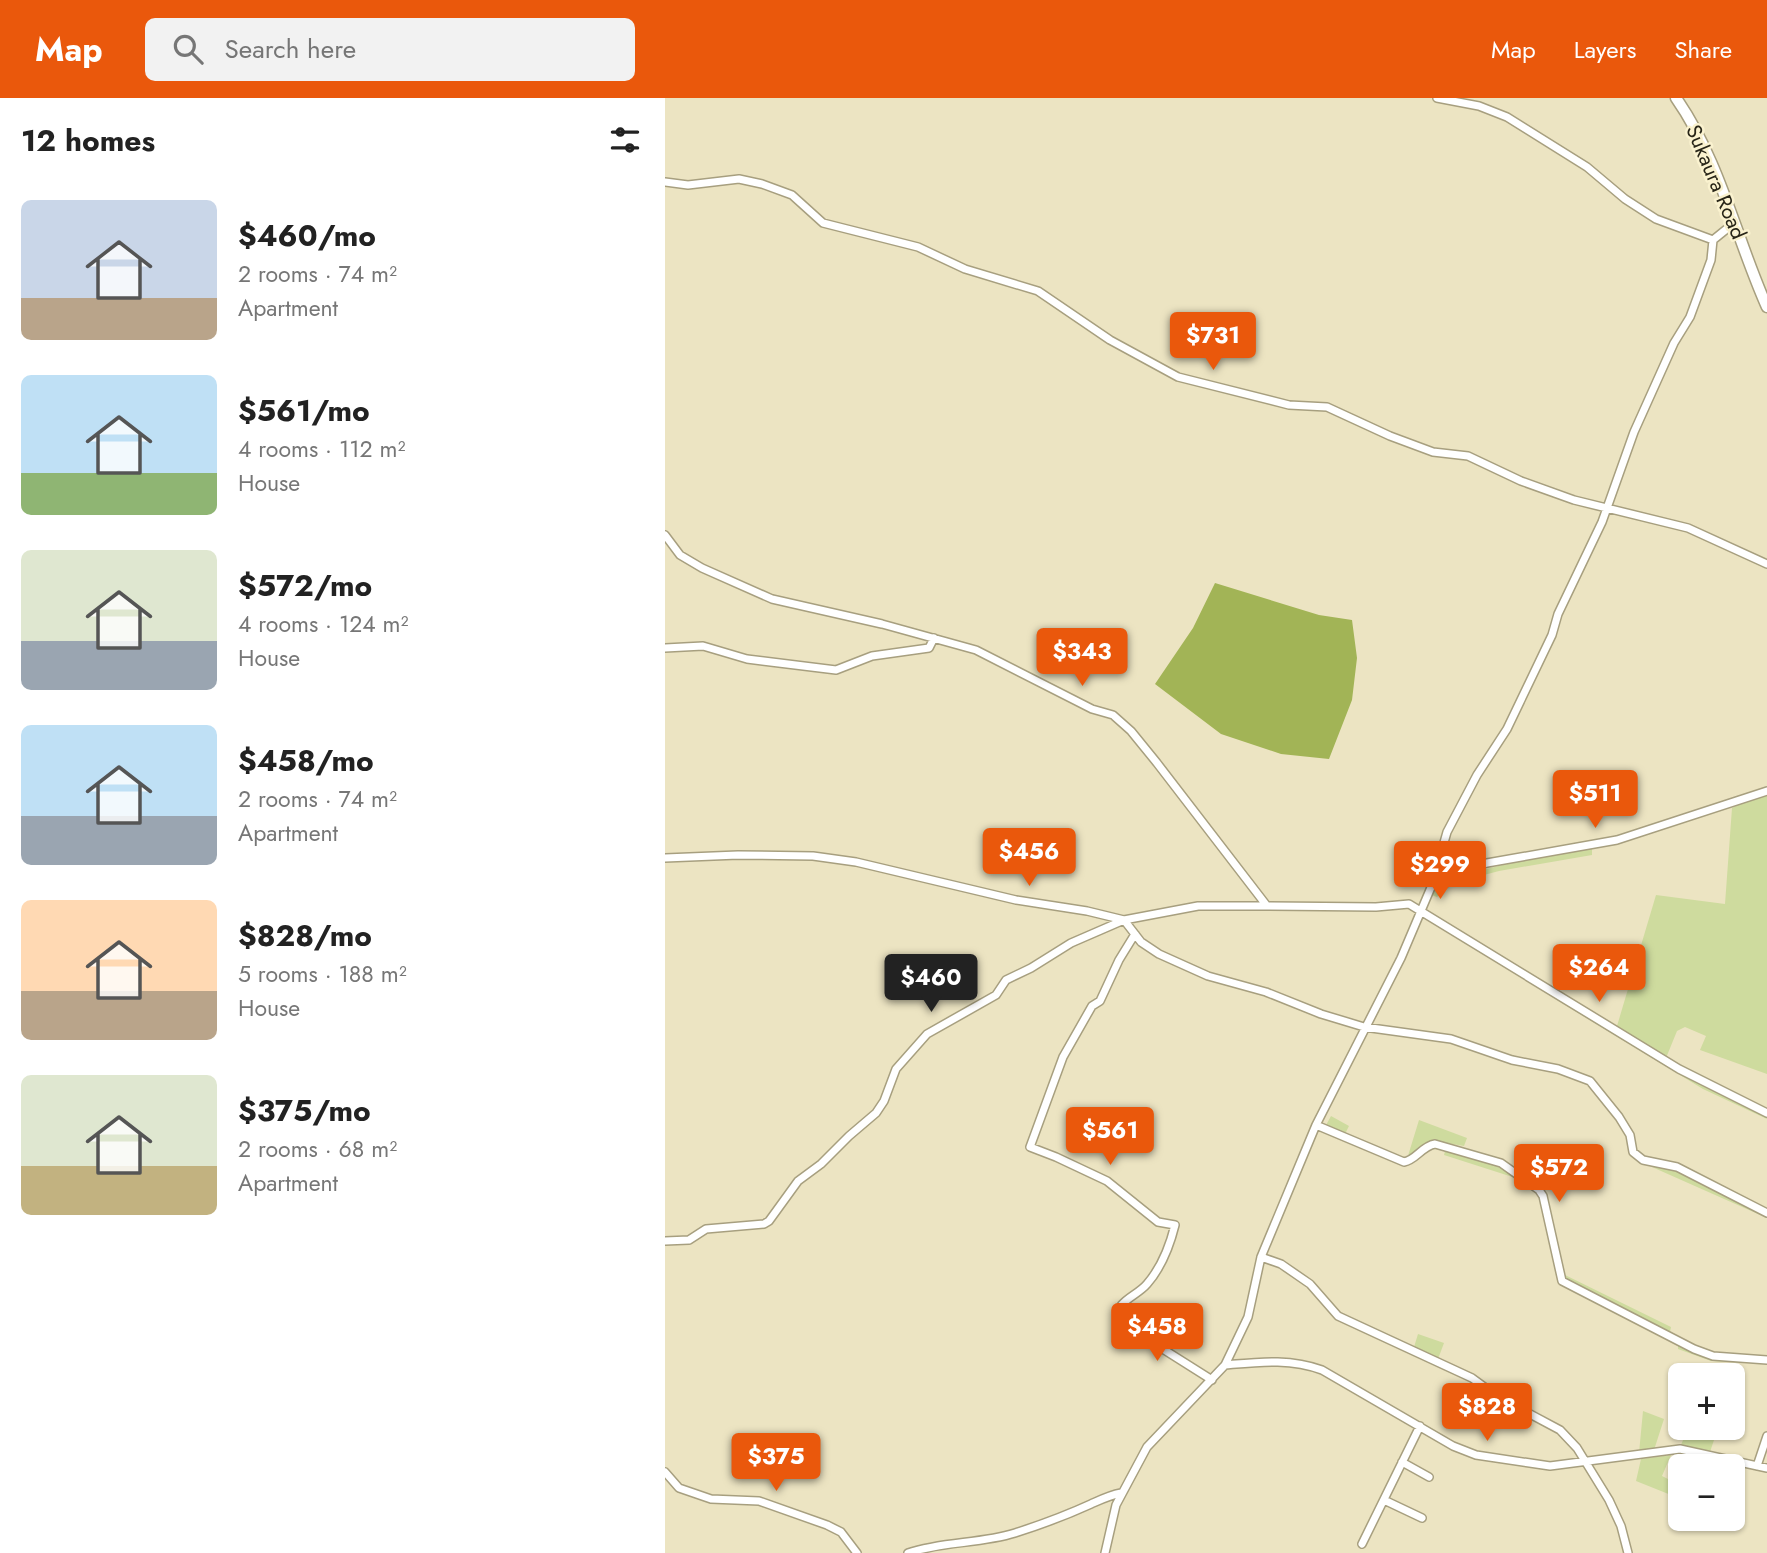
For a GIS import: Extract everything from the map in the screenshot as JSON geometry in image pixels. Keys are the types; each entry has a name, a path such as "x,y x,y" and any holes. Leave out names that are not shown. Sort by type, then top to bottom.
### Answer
{"street":[{"path":"1437,98 1479,106 1507,117 1587,167 1625,199 1656,219 1713,240"},
{"name":"Sukaura Road","path":"1676,98 1693,122 1767,307"},
{"path":"665,183 688,184 739,179 772,188 792,195 823,223 918,247 965,269 1038,291 1110,340 1178,377 1289,405 1327,407 1390,436 1433,452 1468,456 1521,481 1574,500 1688,528 1767,564"},
{"path":"1105,1553 1121,1493 1147,1447 1225,1366 1248,1317 1261,1257 1316,1125 1421,913 1432,885 1442,842 1477,775 1507,729 1552,635 1558,614 1585,561 1607,508 1634,432 1674,343 1690,317 1711,260 1713,240 1734,223"},
{"path":"665,535 680,555 702,568 772,599 976,650 1092,709 1113,715 1131,731 1157,763 1230,854 1267,906"},
{"path":"665,648 703,646 747,659 836,670 872,656 929,648 934,638"},
{"path":"1432,885 1457,871 1487,863 1616,840 1767,791"},
{"path":"665,858 813,856 856,862 1016,900 1125,920 1141,942 1159,954 1208,976 1266,992 1321,1014 1364,1027 1451,1039 1512,1060 1558,1069 1590,1081 1619,1117 1630,1135 1633,1152 1643,1160 1677,1167 1767,1213"},
{"path":"665,1241 689,1240 706,1229 764,1224 798,1181 821,1164 876,1113 884,1101 896,1069 927,1034 980,1006 996,995 1006,980 1071,943 1125,920 1198,906 1376,907 1409,904 1679,1069 1767,1113"},
{"path":"1135,934 1119,960 1100,1001 1092,1006 1063,1058 1030,1147 1107,1181 1158,1222 1175,1225 1160,1263 1147,1284 1128,1298 1117,1313 1117,1320 1212,1380"},
{"path":"1316,1125 1404,1162 1429,1145 1435,1144 1501,1163 1539,1190 1543,1196 1562,1281 1694,1349 1713,1356 1767,1360"},
{"path":"1261,1257 1281,1264 1310,1284 1338,1315 1472,1378 1498,1397 1560,1430 1577,1448 1609,1500 1621,1526 1628,1553"},
{"path":"1225,1366 1275,1361 1307,1364 1322,1370 1453,1446 1476,1455 1550,1466 1680,1449 1767,1468"},
{"path":"1362,1544 1420,1426"},
{"path":"1757,1466 1767,1436"},
{"path":"1402,1462 1429,1476"},
{"path":"665,1472 680,1488 711,1499 759,1501 827,1525 841,1532 857,1553"},
{"path":"908,1553 925,1547 1015,1533 1090,1505 1108,1495 1121,1493"},
{"path":"1384,1500 1422,1517"}],"green space":[{"path":"1215,583 1319,615 1352,620 1357,658 1352,700 1329,759 1281,754 1221,734 1155,684 1193,628"},
{"path":"1767,793 1767,1074 1700,1050 1706,1036 1685,1027 1677,1031 1666,1058 1617,1026 1656,895 1725,904 1732,808"},
{"path":"1592,848 1592,855 1499,871 1454,883 1437,897 1431,895 1433,888 1471,873"},
{"path":"1547,994 1705,1087 1767,1116 1767,1119 1703,1089"},
{"path":"1331,1116 1349,1126 1345,1134 1325,1127"},
{"path":"1419,1120 1467,1138 1464,1146 1435,1141 1407,1159"},
{"path":"1445,1151 1501,1165 1525,1181 1444,1155"},
{"path":"1640,1161 1679,1172 1767,1218 1652,1167"},
{"path":"1563,1274 1671,1327 1670,1332 1567,1281"},
{"path":"1615,1312 1693,1350 1767,1361 1767,1364 1711,1361 1678,1349 1678,1346"},
{"path":"1418,1334 1444,1343 1438,1359 1414,1347"},
{"path":"1643,1411 1664,1419 1654,1450 1639,1453"},
{"path":"1683,1440 1714,1440 1710,1452 1681,1445"},
{"path":"1668,1455 1662,1476 1668,1479 1668,1494 1636,1481 1641,1459"}]}
